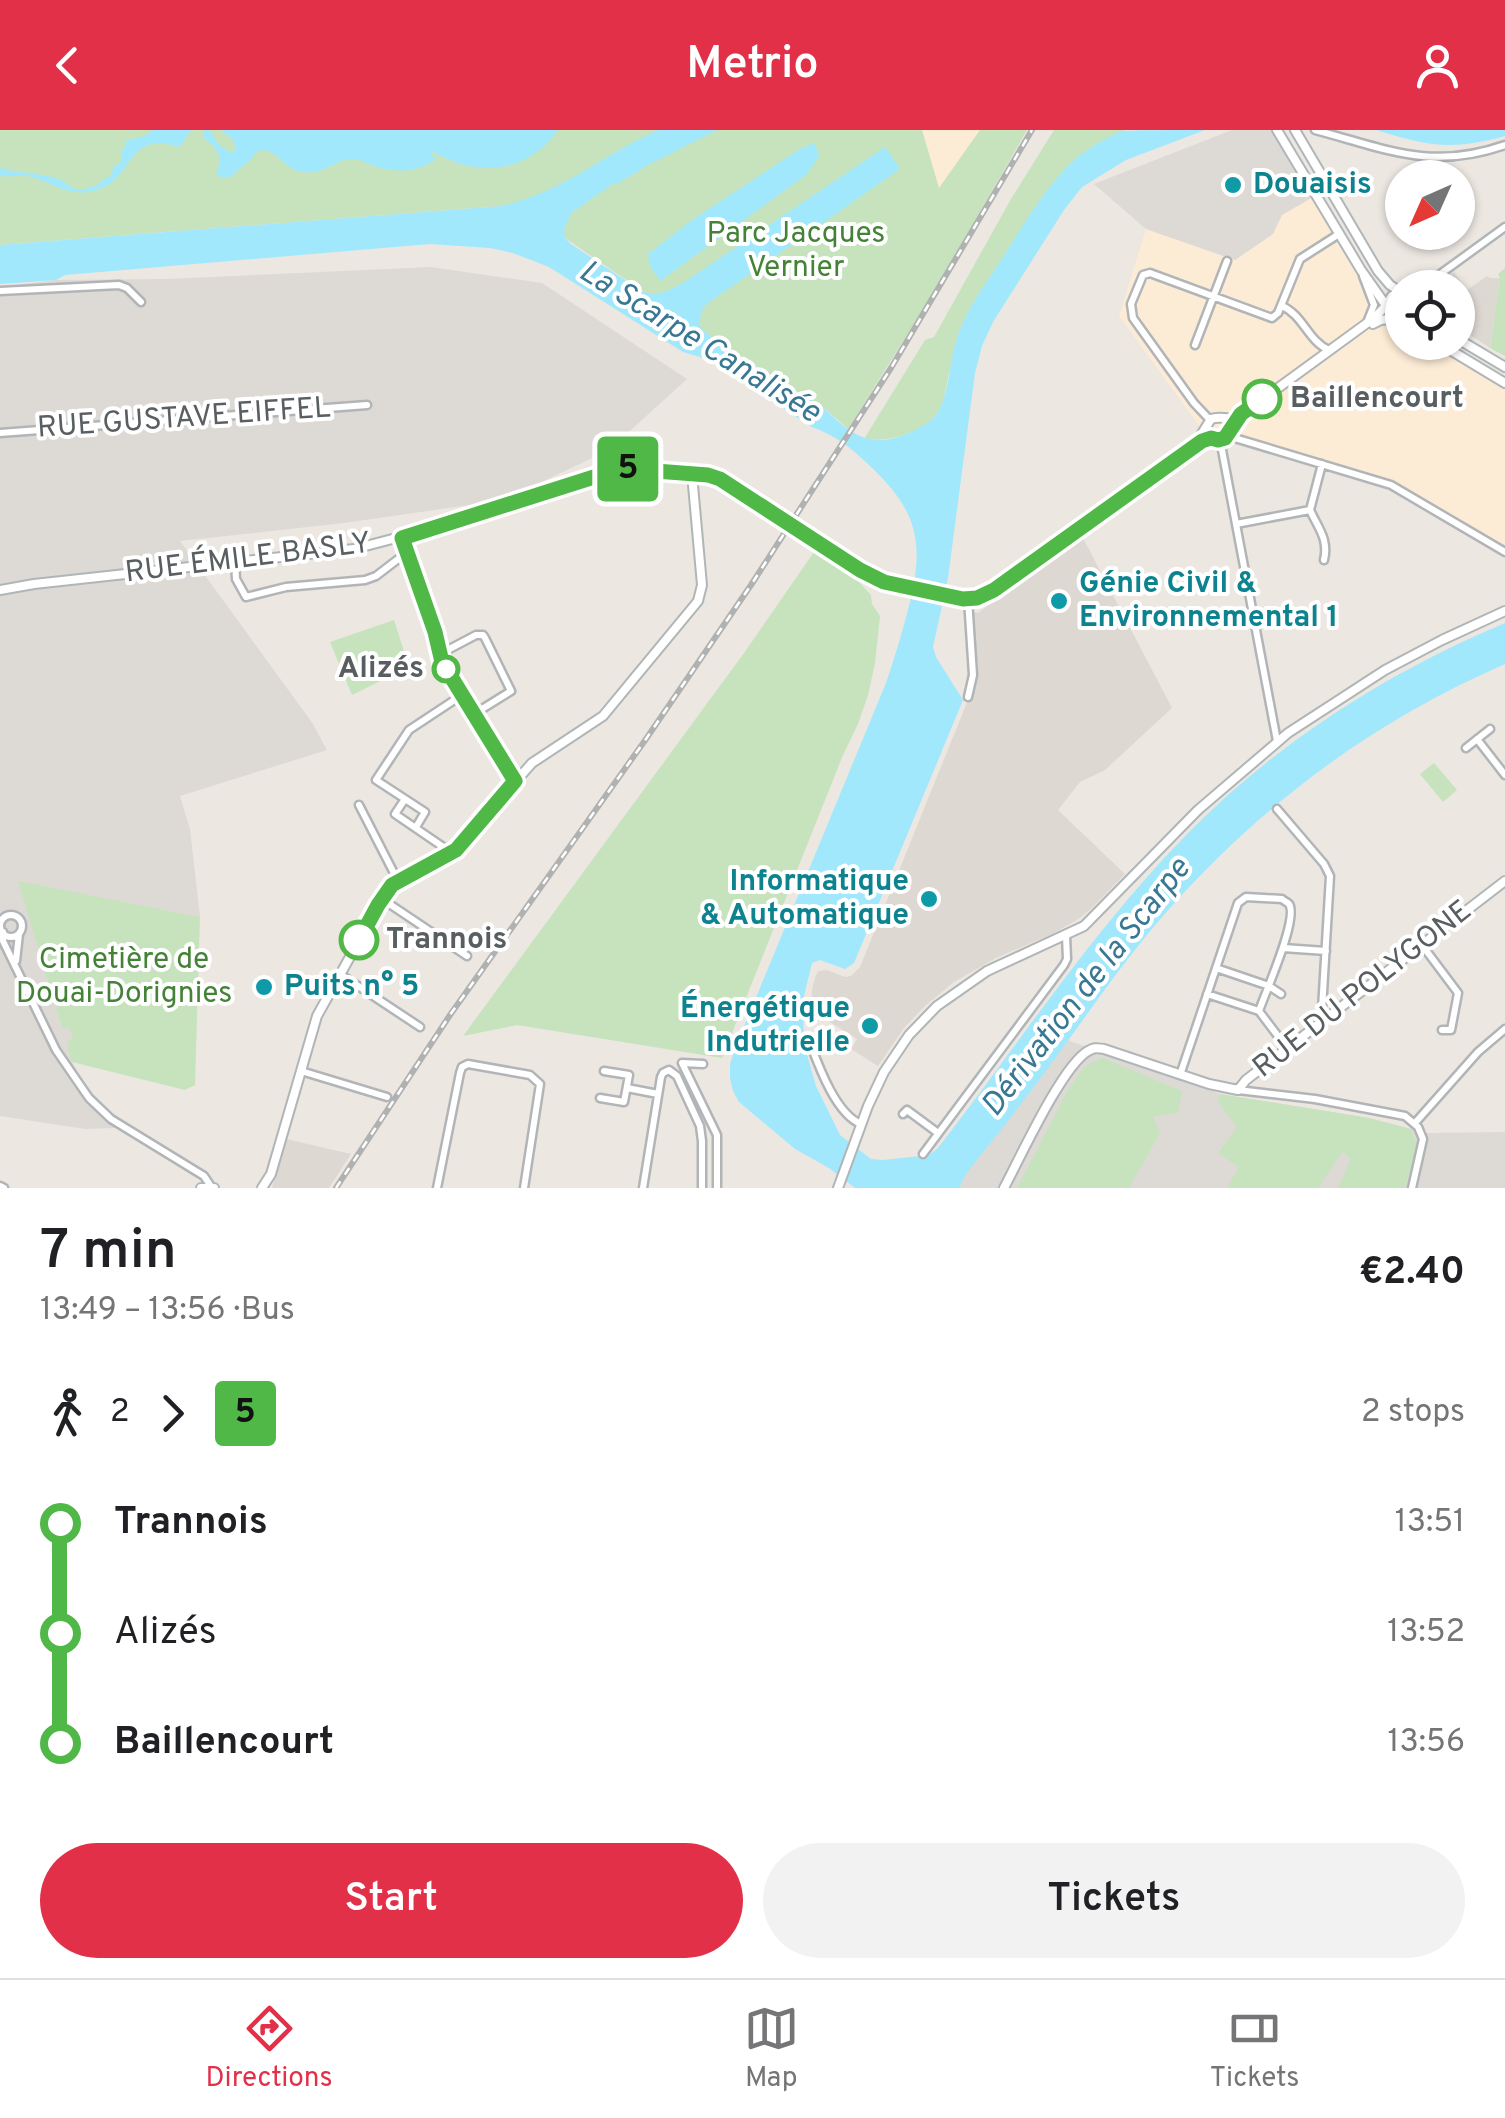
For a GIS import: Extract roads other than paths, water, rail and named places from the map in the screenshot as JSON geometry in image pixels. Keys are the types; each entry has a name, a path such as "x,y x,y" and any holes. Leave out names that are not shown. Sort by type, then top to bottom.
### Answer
{"street":[{"path":"1277,130 1385,306 1241,414 1226,431 1222,450 1278,741"},
{"path":"1295,130 1385,279"},
{"path":"1315,130 1423,158 1472,156 1505,145"},
{"path":"1446,270 1505,227"},
{"path":"1209,429 1133,318 1131,304 1140,278 1150,273 1270,318 1282,306 1300,259 1339,234"},
{"path":"1196,344 1227,261"},
{"path":"1361,270 1374,307 1367,323"},
{"path":"0,291 118,286 132,291 141,302"},
{"path":"1282,306 1329,350"},
{"path":"1290,379 1385,320"},
{"path":"1475,349 1505,366"},
{"path":"1466,360 1505,383"},
{"name":"RUE GUSTAVE EIFFEL","path":"0,433 368,406"},
{"path":"968,697 972,675 968,599 994,590 1194,447 1216,417 1226,431"},
{"path":"1209,429 1226,431 1395,487 1505,552"},
{"path":"1322,464 1310,510 1325,540 1324,560"},
{"name":"RUE ÉMILE BASLY","path":"0,590 335,552 402,538 629,469 718,478 872,577 968,599"},
{"path":"262,1188 271,1174 317,1016 382,899 398,881 452,853 545,753 603,716 698,601 702,585 692,474"},
{"path":"1236,524 1310,510"},
{"path":"402,538 440,654 515,781"},
{"name":"RUE ÉMILE BASLY","path":"235,564 236,579 246,597 293,586 366,580 406,553"},
{"path":"839,1184 892,1058 937,1006 988,971 1066,936 1096,916 1189,818 1278,741 1385,670 1505,611"},
{"path":"440,654 476,635 485,638 511,691 474,714"},
{"path":"416,827 425,812 376,780 412,727 462,695"},
{"path":"1466,748 1490,728"},
{"path":"1477,739 1505,776"},
{"path":"405,799 395,814 452,853"},
{"path":"359,806 398,881"},
{"path":"1278,809 1330,873 1322,1010 1326,1018"},
{"name":"RUE DU POLYGONE","path":"1004,1188 1051,1099 1088,1051 1104,1049 1238,1090 1505,881"},
{"path":"1180,1074 1238,903 1243,898 1282,899 1291,910 1290,920 1259,1012"},
{"path":"382,899 466,956"},
{"path":"17,967 20,921 4,913 2,940 50,1039 94,1104 120,1125 204,1176 213,1188"},
{"path":"1,930 11,936 20,932"},
{"path":"923,1154 1064,966 1068,959 1066,936"},
{"path":"1422,945 1458,993 1451,1030 1442,1030"},
{"path":"1282,948 1326,952"},
{"path":"1216,968 1281,994"},
{"path":"340,974 420,1027"},
{"path":"1207,994 1259,1012 1287,1048"},
{"path":"1415,1124 1478,1052 1505,1029"},
{"path":"810,1043 828,1085 854,1122 861,1124"},
{"path":"702,1064 682,1063 718,1138 717,1188"},
{"path":"437,1188 461,1070 468,1064 532,1076 540,1086 524,1188"},
{"path":"600,1098 624,1102 629,1075 604,1070"},
{"path":"643,1188 662,1074 667,1070 679,1079 700,1126 702,1188"},
{"path":"300,1071 387,1097"},
{"path":"627,1088 658,1094"},
{"path":"1238,1090 1401,1114 1415,1124 1423,1142 1412,1188"},
{"path":"903,1114 907,1110 938,1133"},
{"path":"201,1188 213,1188"}],"water":[{"path":"152,130 191,130 180,147 148,145 138,151 117,178 93,191 77,192 32,177 0,175 0,168 56,178 77,189 89,188 111,176 122,160 126,141"},
{"path":"203,130 210,130 218,144 231,153 236,148 233,140 221,130 558,130 531,156 500,167 466,165 432,151 430,154 436,158 431,163 409,170 384,169 352,159 316,172 303,172 264,150 257,151 229,178 216,172 219,157 212,144 203,138"},
{"path":"658,130 717,130 613,184 571,213 564,230 571,244 650,293 667,291 689,279 885,147 900,169 708,303 702,309 699,326 718,343 824,408 854,433 885,440 911,432 936,415 944,398 958,335 971,307 1038,203 1070,163 1122,131 1205,130 1126,160 1082,187 993,322 982,346 975,373 948,578 933,647 963,700 854,963 845,969 820,960 812,963 803,1000 804,1044 816,1086 840,1135 871,1159 929,1155 938,1148 1122,907 1189,832 1259,768 1377,687 1505,623 1505,664 1366,738 1283,799 1206,869 1132,954 959,1188 855,1188 795,1149 739,1102 730,1078 736,1046 886,683 910,602 917,561 913,527 897,496 869,465 842,443 710,360 683,352 549,267 490,248 430,244 0,284 0,245 502,206 564,182"},
{"path":"1376,130 1505,130 1505,136 1470,144 1440,145"},
{"path":"815,143 819,157 806,175 660,281 650,266 648,254 692,220"}],"railway":[{"path":"336,1188 450,1015 751,585 891,368 1032,130"}],"place":[{"name":"Douaisis","path":"1233,185"},
{"name":"Baillencourt","path":"1262,399"},
{"name":"Génie Civil & Environnemental 1","path":"1059,601"},
{"name":"Alizés","path":"446,669"},
{"name":"Informatique & Automatique","path":"929,899"},
{"name":"Trannois","path":"359,940"},
{"name":"Puits n° 5","path":"264,987"},
{"name":"Énergétique Indutrielle","path":"870,1026"}],"park label":[{"name":"Parc Jacques Vernier","path":"796,251"},
{"name":"Cimetière de Douai-Dorignies","path":"124,977"}],"water label":[{"name":"La Scarpe Canalisée","path":"699,343"},
{"name":"Dérivation de la Scarpe","path":"1087,988"}]}
